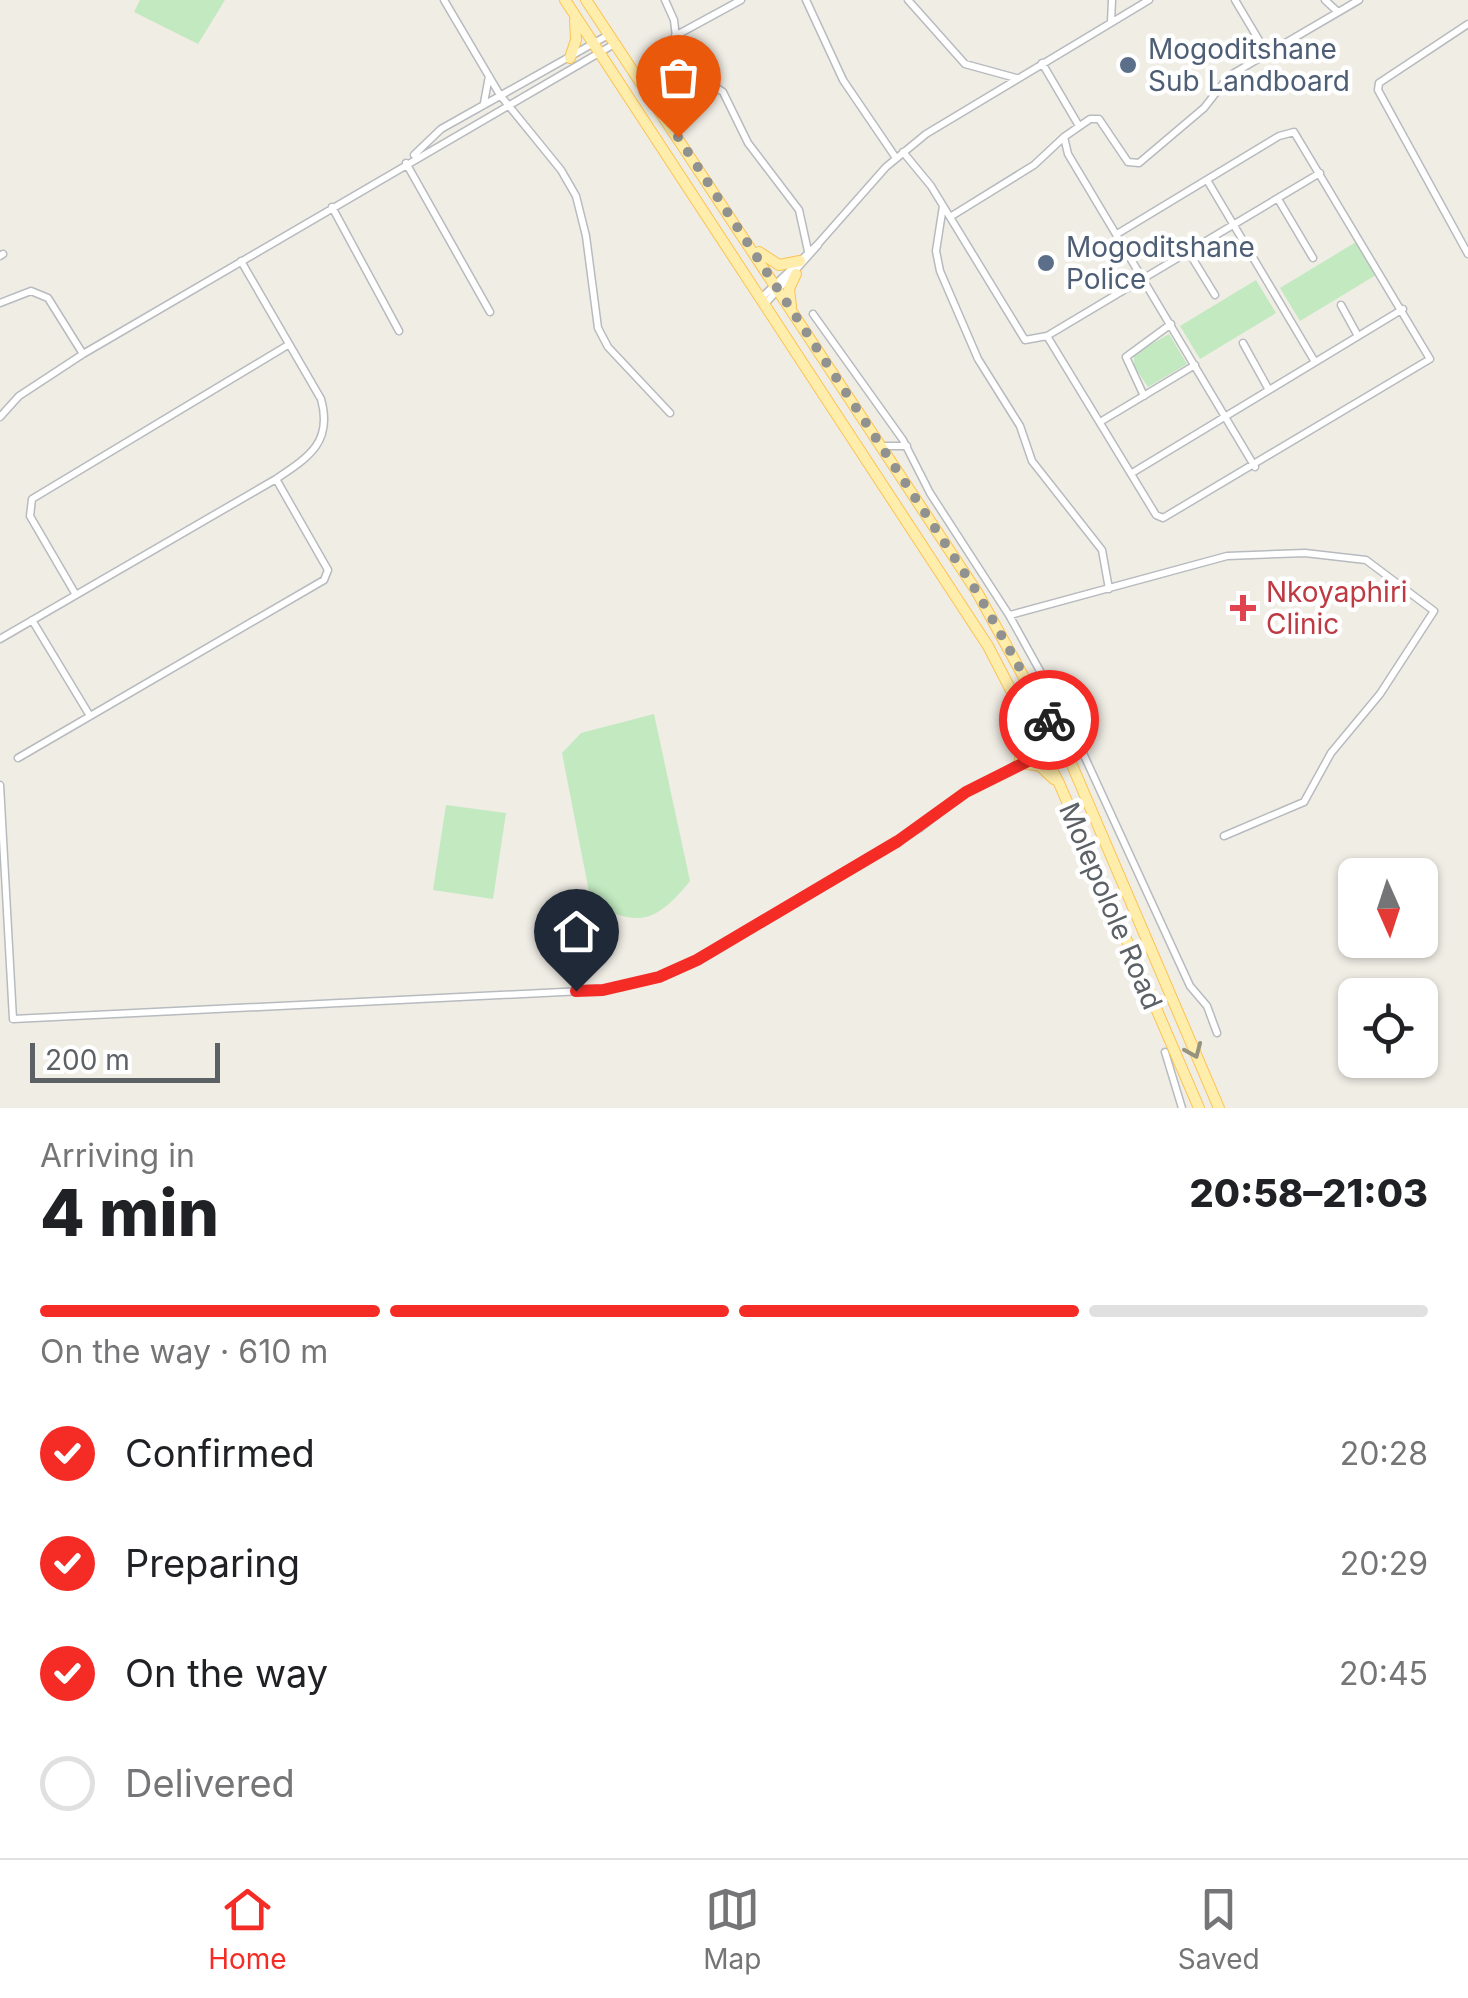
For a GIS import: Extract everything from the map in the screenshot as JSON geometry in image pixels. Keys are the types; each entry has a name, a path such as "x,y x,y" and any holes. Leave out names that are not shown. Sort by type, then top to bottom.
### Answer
{"main road":[{"name":"Molepolole Road","path":"565,0 926,548 1026,718 1059,783 1200,1108"},
{"name":"Molepolole Road","path":"586,0 977,592 1060,741 1220,1108"},
{"path":"566,61 576,40 574,14"},
{"path":"748,241 778,265 804,257"},
{"path":"792,312 788,294 796,274"},
{"path":"1026,718 1021,761 1040,766 1059,783"}],"street":[{"path":"444,0 500,95 561,170 576,196 586,236 598,328 608,347 670,413"},
{"path":"666,0 679,63 723,92 748,142 792,196 805,224 804,257"},
{"path":"675,36 742,0"},
{"path":"806,0 855,100 943,206 1025,340 1047,336 1320,173"},
{"path":"908,0 965,64 1017,78"},
{"path":"1111,23 1112,0"},
{"path":"777,289 900,155 1017,78 1149,0"},
{"path":"1235,0 1266,52"},
{"path":"1325,0 1338,12"},
{"path":"950,216 1034,165 1079,126 1099,119 1128,162 1139,163 1204,108 1229,76 1358,0"},
{"path":"1468,24 1379,84 1378,90 1468,254"},
{"path":"406,163 441,129 614,39"},
{"path":"0,416 18,396 83,354 566,72 596,48"},
{"path":"566,61 566,72"},
{"path":"1042,63 1079,126"},
{"path":"484,104 489,76"},
{"path":"1047,336 1163,518 1426,366 1430,354 1299,135 1288,132 1117,234"},
{"path":"1064,136 1068,154 1255,467"},
{"path":"406,163 490,312"},
{"path":"1207,180 1315,362"},
{"path":"1278,200 1313,258"},
{"path":"943,206 936,251 940,272 978,359 1020,426 1032,461 1102,550 1109,589"},
{"path":"332,207 399,331"},
{"path":"764,301 796,274 818,244"},
{"path":"1188,251 1215,295"},
{"path":"0,639 276,479 323,441 326,416 321,399 241,261"},
{"path":"0,303 31,291 48,298 83,354"},
{"path":"1341,305 1358,336"},
{"path":"1132,473 1403,309"},
{"path":"812,314 904,447 1010,615 1071,727 1190,986 1207,1006 1217,1033"},
{"path":"1144,396 1126,358 1170,324"},
{"path":"1243,343 1269,390"},
{"path":"76,594 30,516 32,499 288,345"},
{"path":"1100,422 1195,365"},
{"path":"880,446 904,447"},
{"path":"895,468 904,447"},
{"path":"18,758 324,580 328,570 276,479"},
{"path":"1010,615 1227,556 1347,555 1389,573 1434,611 1380,694 1331,753 1304,802 1224,836"},
{"path":"32,620 90,716"},
{"path":"0,784 13,1019 603,990 659,977 697,960 876,855 966,792 1060,741"},
{"path":"1165,1052 1182,1108"}],"green space":[{"path":"140,0 225,0 198,44 134,12"},
{"path":"1356,242 1376,275 1300,321 1280,288"},
{"path":"1256,280 1276,313 1200,359 1180,326"},
{"path":"1169,334 1187,364 1148,387 1134,366 1134,354"},
{"path":"654,714 690,881 657,913 634,918 591,902 562,753 581,733"},
{"path":"446,805 506,813 493,899 433,890"}],"way so far":[{"path":"678,137 977,592 1049,720"}],"place":[{"name":"Mogoditshane Sub Landboard","path":"1128,65"},
{"name":"Mogoditshane Police","path":"1046,263"},
{"name":"Nkoyaphiri Clinic","path":"1243,608"}],"route":[{"path":"576,991 603,990 659,977 697,960 920,828 966,792 1062,744 1049,720"}]}
